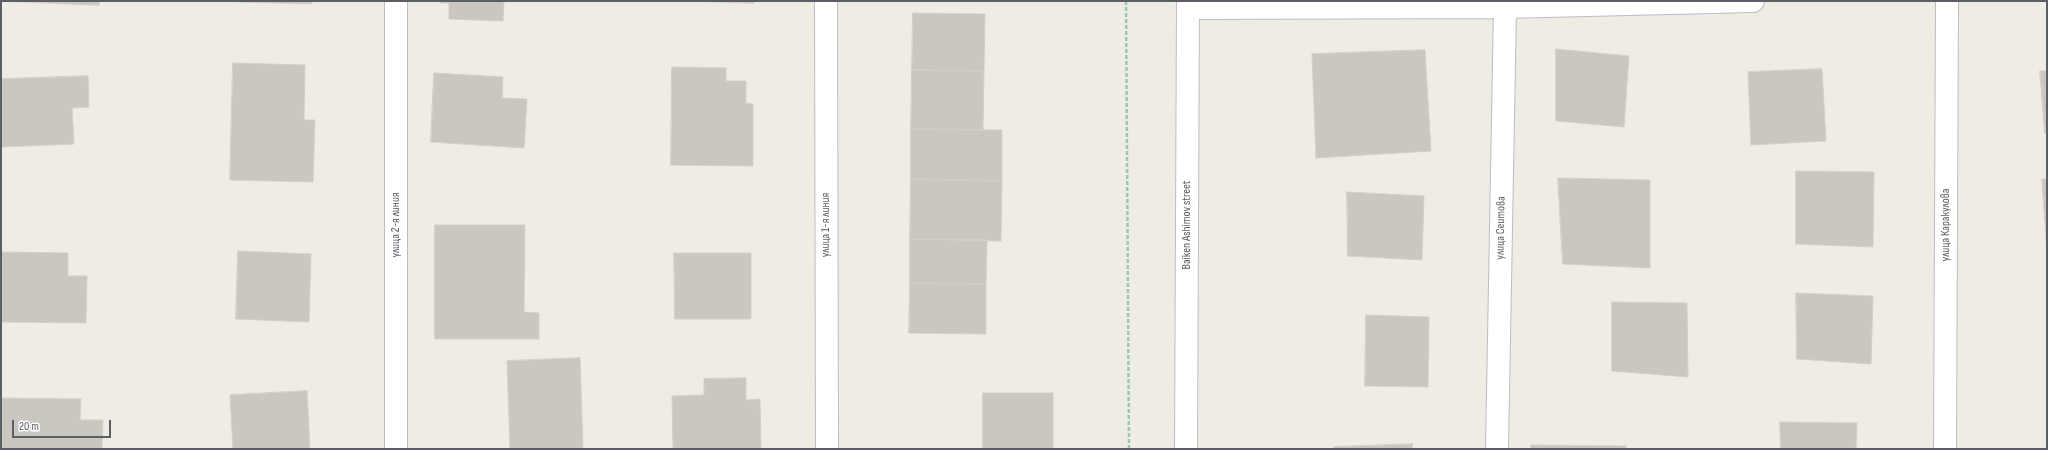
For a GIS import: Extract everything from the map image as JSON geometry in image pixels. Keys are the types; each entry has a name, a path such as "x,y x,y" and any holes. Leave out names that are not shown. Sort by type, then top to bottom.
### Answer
{"street":[{"name":"улица 2-я линия","path":"396,1 396,449"},
{"name":"улица 1-я линия","path":"826,1 826,449"},
{"path":"1188,4 1505,7 1753,1"},
{"name":"улица Каракулова","path":"1945,449 1947,1"},
{"name":"Baiken Ashimov street","path":"1186,449 1188,4"},
{"name":"улица Сеитова","path":"1497,449 1505,7"}],"path":[{"path":"1126,1 1129,449"}],"building":[{"path":"1,1 100,1 99,5"},
{"path":"312,1 312,4 239,2"},
{"path":"441,1 504,1 503,21 449,19 449,3 441,3"},
{"path":"694,1 754,1 754,3"},
{"path":"913,13 985,14 984,71 912,70"},
{"path":"1556,49 1629,56 1624,127 1556,121"},
{"path":"1425,50 1431,151 1316,158 1312,54"},
{"path":"233,63 305,65 304,120 315,120 313,182 230,180"},
{"path":"672,67 726,68 726,81 746,81 746,103 753,104 753,166 671,165"},
{"path":"1822,69 1826,141 1751,145 1748,72"},
{"path":"912,70 984,71 983,130 911,129"},
{"path":"2040,71 2047,71 2047,133 2045,133"},
{"path":"434,73 503,77 502,98 527,99 524,148 431,142"},
{"path":"88,76 89,107 72,108 74,144 1,147 1,79"},
{"path":"911,129 1002,130 1002,181 911,179"},
{"path":"1796,171 1874,172 1873,247 1796,244"},
{"path":"1558,178 1650,180 1650,268 1563,264"},
{"path":"911,179 1002,181 1001,241 910,239"},
{"path":"2042,179 2047,179 2047,250"},
{"path":"1347,192 1424,196 1422,260 1348,256"},
{"path":"435,225 525,225 524,312 539,313 539,339 435,339"},
{"path":"910,239 987,240 986,284 910,283"},
{"path":"238,251 311,254 309,322 236,319"},
{"path":"1,252 68,253 68,276 87,276 86,323 1,322"},
{"path":"674,253 751,253 751,319 675,319"},
{"path":"910,283 986,284 986,334 909,333"},
{"path":"1796,293 1873,296 1871,364 1797,359"},
{"path":"1612,302 1687,303 1688,377 1612,371"},
{"path":"1366,315 1429,317 1428,387 1365,386"},
{"path":"580,358 583,449 510,449 507,361"},
{"path":"746,378 746,400 760,399 761,449 673,449 672,396 704,395 704,379"},
{"path":"307,391 310,449 233,449 230,395"},
{"path":"983,393 1053,393 1053,449 983,449"},
{"path":"1,398 81,399 80,420 103,420 102,449 1,449"},
{"path":"1780,422 1857,423 1856,449 1781,449"},
{"path":"1413,444 1412,449 1334,449 1334,447"},
{"path":"1531,445 1626,446 1626,449 1531,449"}]}
